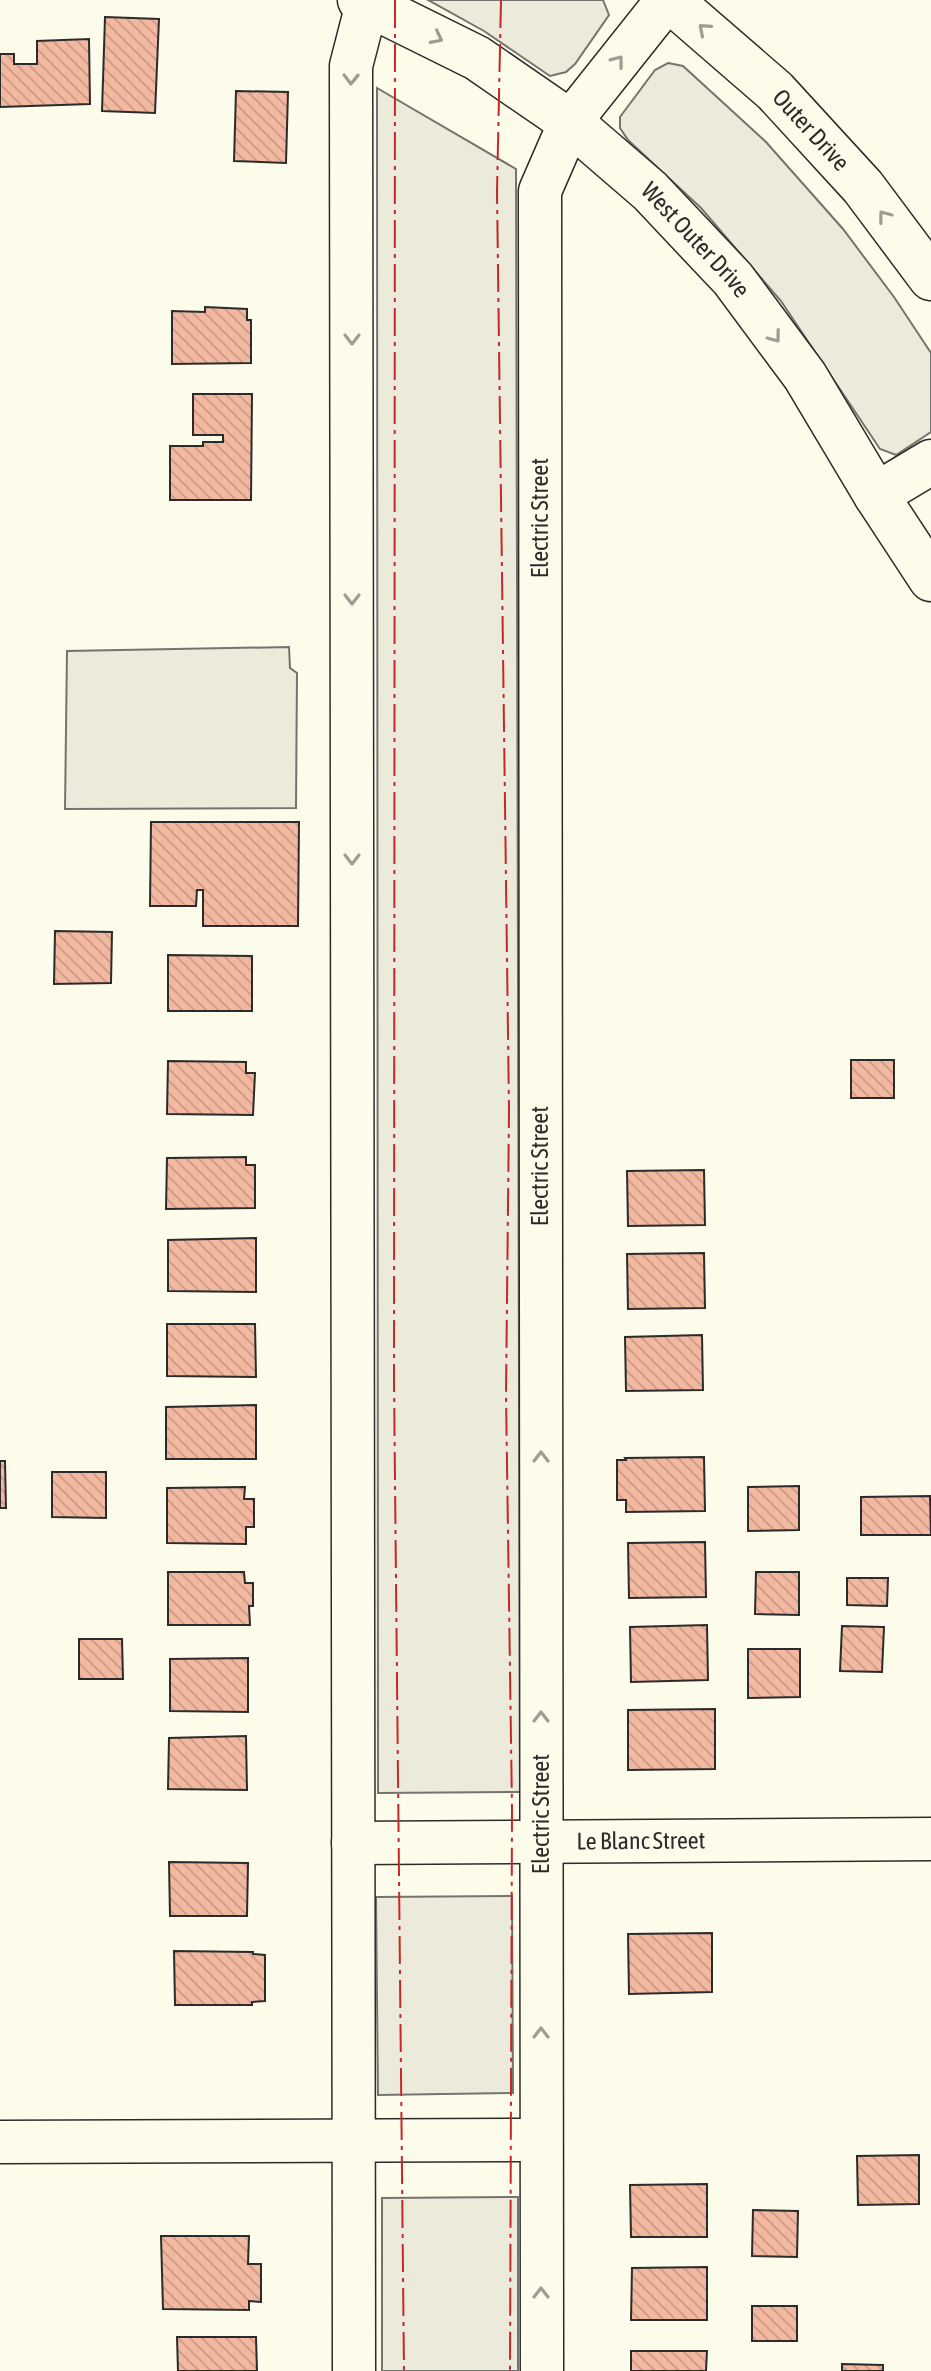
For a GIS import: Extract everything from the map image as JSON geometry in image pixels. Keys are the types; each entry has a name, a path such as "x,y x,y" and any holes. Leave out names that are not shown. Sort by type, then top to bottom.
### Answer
{"main road":[{"name":"Outer Drive","path":"668,0 775,91 863,187 931,278"},
{"name":"West Outer Drive","path":"365,1 477,58 570,122 650,191 733,279 805,376 876,495 931,579"},
{"path":"876,495 931,462"}],"street":[{"name":"Electric Street","path":"542,2371 540,191 570,122 668,0"},
{"path":"354,2371 351,66 365,1"},
{"name":"Le Blanc Street","path":"353,1843 931,1839"},
{"path":"0,2142 541,2140"}],"shaded area":[{"path":"428,0 603,0 609,15 575,64 566,72 550,76 484,31"},
{"path":"668,63 683,66 766,142 843,229 931,353 931,432 896,455 880,449 781,301 701,208 628,140 620,128 620,117 655,70"},
{"path":"377,88 516,169 520,1792 378,1793"},
{"path":"289,647 290,668 297,673 296,808 65,809 67,651"},
{"path":"512,1896 513,2093 378,2095 376,1897"},
{"path":"518,2197 518,2371 382,2371 382,2198"}],"building":[{"path":"105,17 159,19 155,113 102,111"},
{"path":"89,39 90,104 0,107 0,54 14,54 14,64 37,64 37,41"},
{"path":"236,91 288,92 286,163 234,161"},
{"path":"205,307 247,309 247,320 251,320 251,363 172,364 172,311 205,312"},
{"path":"193,394 252,394 251,500 170,500 170,446 203,446 203,442 223,442 223,435 193,435"},
{"path":"151,822 299,822 298,926 203,926 203,890 197,890 196,906 150,906"},
{"path":"55,931 112,932 111,983 54,984"},
{"path":"168,955 252,956 252,1011 168,1011"},
{"path":"851,1060 894,1060 894,1098 851,1098"},
{"path":"168,1061 246,1062 246,1073 255,1073 253,1115 167,1114"},
{"path":"246,1157 246,1165 255,1165 255,1208 166,1209 167,1158"},
{"path":"704,1170 705,1225 628,1226 627,1171"},
{"path":"256,1238 256,1292 168,1291 168,1240"},
{"path":"704,1253 705,1308 628,1309 627,1254"},
{"path":"167,1324 255,1324 256,1377 167,1376"},
{"path":"702,1335 703,1390 626,1391 625,1337"},
{"path":"256,1405 256,1459 166,1459 166,1407"},
{"path":"704,1457 705,1511 626,1512 626,1500 617,1500 617,1460"},
{"path":"0,1461 5,1461 6,1508 0,1508"},
{"path":"52,1472 106,1472 106,1518 52,1517"},
{"path":"799,1486 799,1530 748,1531 748,1487"},
{"path":"245,1487 244,1499 254,1499 254,1527 246,1527 246,1544 167,1543 167,1488"},
{"path":"930,1496 931,1535 861,1535 861,1497"},
{"path":"705,1542 706,1597 629,1598 628,1543"},
{"path":"168,1572 244,1572 245,1583 253,1583 250,1625 168,1625"},
{"path":"756,1572 799,1572 799,1615 755,1614"},
{"path":"847,1578 888,1578 887,1606 847,1605"},
{"path":"707,1625 708,1680 631,1682 630,1627"},
{"path":"842,1626 884,1627 882,1672 840,1671"},
{"path":"79,1639 122,1639 123,1679 79,1679"},
{"path":"748,1649 800,1649 800,1697 748,1698"},
{"path":"248,1658 248,1712 170,1711 170,1659"},
{"path":"715,1709 715,1769 628,1770 628,1710"},
{"path":"246,1736 247,1790 168,1789 169,1738"},
{"path":"169,1862 248,1863 247,1916 170,1916"},
{"path":"712,1933 712,1992 629,1994 628,1934"},
{"path":"174,1951 253,1952 265,1955 265,2001 252,2002 252,2005 175,2005"},
{"path":"919,2155 919,2204 858,2205 857,2156"},
{"path":"707,2184 707,2237 631,2237 630,2185"},
{"path":"753,2210 798,2211 797,2257 752,2256"},
{"path":"161,2236 249,2236 248,2264 261,2264 261,2302 249,2301 249,2310 163,2309"},
{"path":"707,2267 707,2320 631,2320 632,2268"},
{"path":"752,2306 797,2306 797,2341 752,2341"},
{"path":"177,2337 256,2337 257,2371 178,2371"},
{"path":"631,2351 707,2351 706,2371 631,2371"},
{"path":"842,2364 883,2365 883,2371 842,2371"}],"power":[{"path":"395,0 394,1382 404,2371"},
{"path":"501,0 497,192 509,1111 506,1394 512,1809 510,2371"}]}
